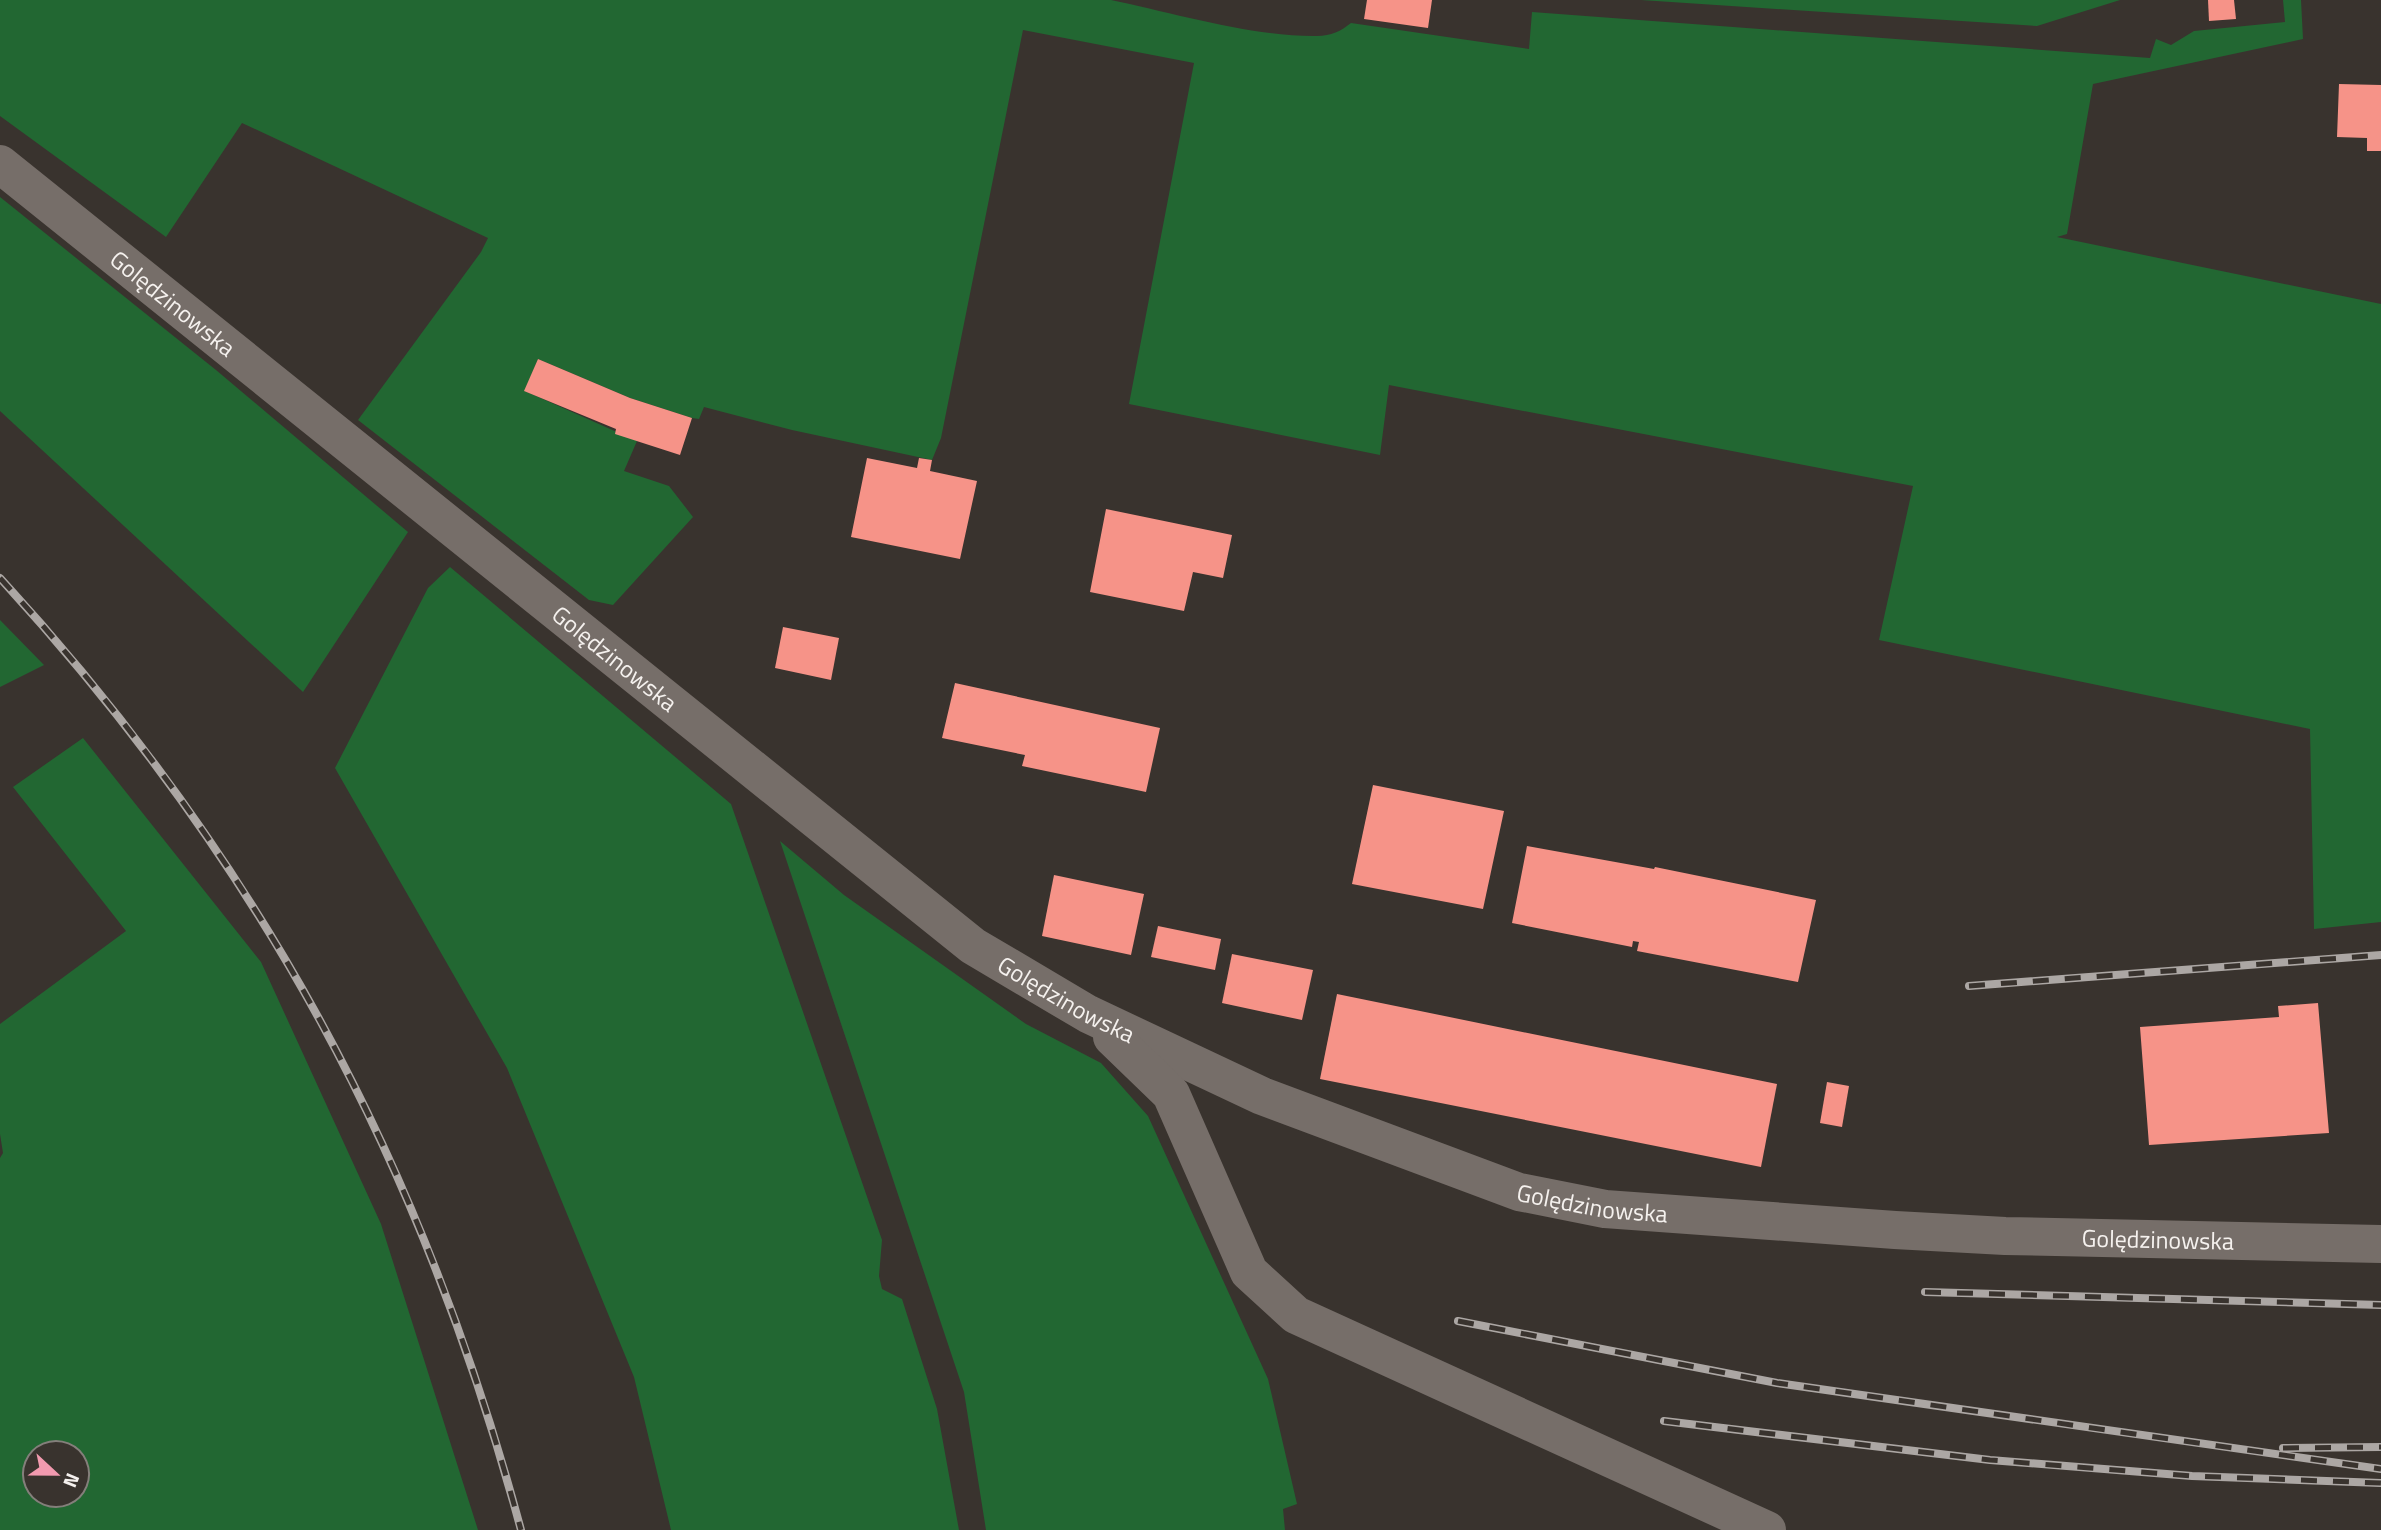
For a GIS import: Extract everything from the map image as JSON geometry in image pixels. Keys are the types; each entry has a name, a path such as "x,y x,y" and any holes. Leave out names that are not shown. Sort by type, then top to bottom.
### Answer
{"lane":[{"name":"Golędzinowska","path":"0,164 973,946 1088,1014 1275,1101 1519,1192 1605,1209 2005,1236 2381,1244"},
{"path":"1088,1014 1171,1094 1249,1272 1296,1315 1767,1530"}],"green space":[{"path":"0,0 1111,0 1267,33 1322,36 1351,23 1529,49 1532,12 2150,58 2156,39 2171,45 2194,31 2285,22 2283,0 2301,0 2303,39 2093,84 2067,234 2057,237 2381,304 2381,922 2314,929 2310,729 1879,640 1913,486 1389,385 1380,455 1129,404 1194,63 1023,30 941,438 932,460 792,430 704,407 699,419 692,418 630,398 538,359 525,391 637,441 624,471 669,486 693,517 613,605 589,600 358,420 481,252 488,238 242,123 166,237 0,116"},
{"path":"1641,0 2120,0 2037,26"},
{"path":"0,197 216,370 408,532 303,692 0,411"},
{"path":"450,567 731,804 882,1240 879,1276 882,1289 902,1299 937,1409 959,1530 671,1530 634,1377 507,1068 335,768 428,588"},
{"path":"0,620 44,665 0,687"},
{"path":"83,738 261,962 381,1224 478,1530 0,1530 0,1158 3,1153 0,1134 0,1024 126,931 13,787"},
{"path":"780,841 844,895 1026,1024 1101,1063 1148,1116 1268,1379 1297,1504 1283,1509 1285,1530 986,1530 964,1392"}],"building":[{"path":"1367,0 1432,0 1428,28 1364,19"},
{"path":"2208,0 2234,0 2236,19 2209,21"},
{"path":"2339,84 2381,85 2381,151 2367,151 2367,138 2337,137"},
{"path":"538,359 630,398 692,418 680,455 615,434 616,429 524,391"},
{"path":"867,458 917,468 919,458 932,460 930,471 977,481 960,559 851,537"},
{"path":"1106,509 1232,535 1223,578 1193,572 1184,611 1090,592"},
{"path":"783,627 839,638 831,680 775,668"},
{"path":"955,683 1160,728 1146,792 1022,766 1025,755 942,738"},
{"path":"1373,785 1504,811 1483,909 1352,884"},
{"path":"1527,846 1654,869 1655,867 1816,900 1798,982 1637,951 1639,942 1633,941 1632,947 1512,923"},
{"path":"1054,875 1144,894 1131,955 1042,936"},
{"path":"1158,926 1221,939 1215,970 1151,957"},
{"path":"1232,954 1313,970 1302,1020 1222,1003"},
{"path":"1337,994 1777,1084 1761,1167 1320,1079"},
{"path":"2318,1003 2329,1133 2149,1145 2140,1027 2279,1017 2278,1006"},
{"path":"1827,1082 1849,1086 1842,1127 1820,1123"}],"railway":[{"path":"0,578 93,685 177,794 253,906 321,1021 381,1141 434,1265 481,1395 521,1530"},
{"path":"1969,986 2381,955"},
{"path":"1925,1292 2381,1305"},
{"path":"1458,1321 1777,1383 2381,1469"},
{"path":"1664,1421 1990,1460 2192,1476 2381,1483"},
{"path":"2283,1448 2381,1447"}]}
